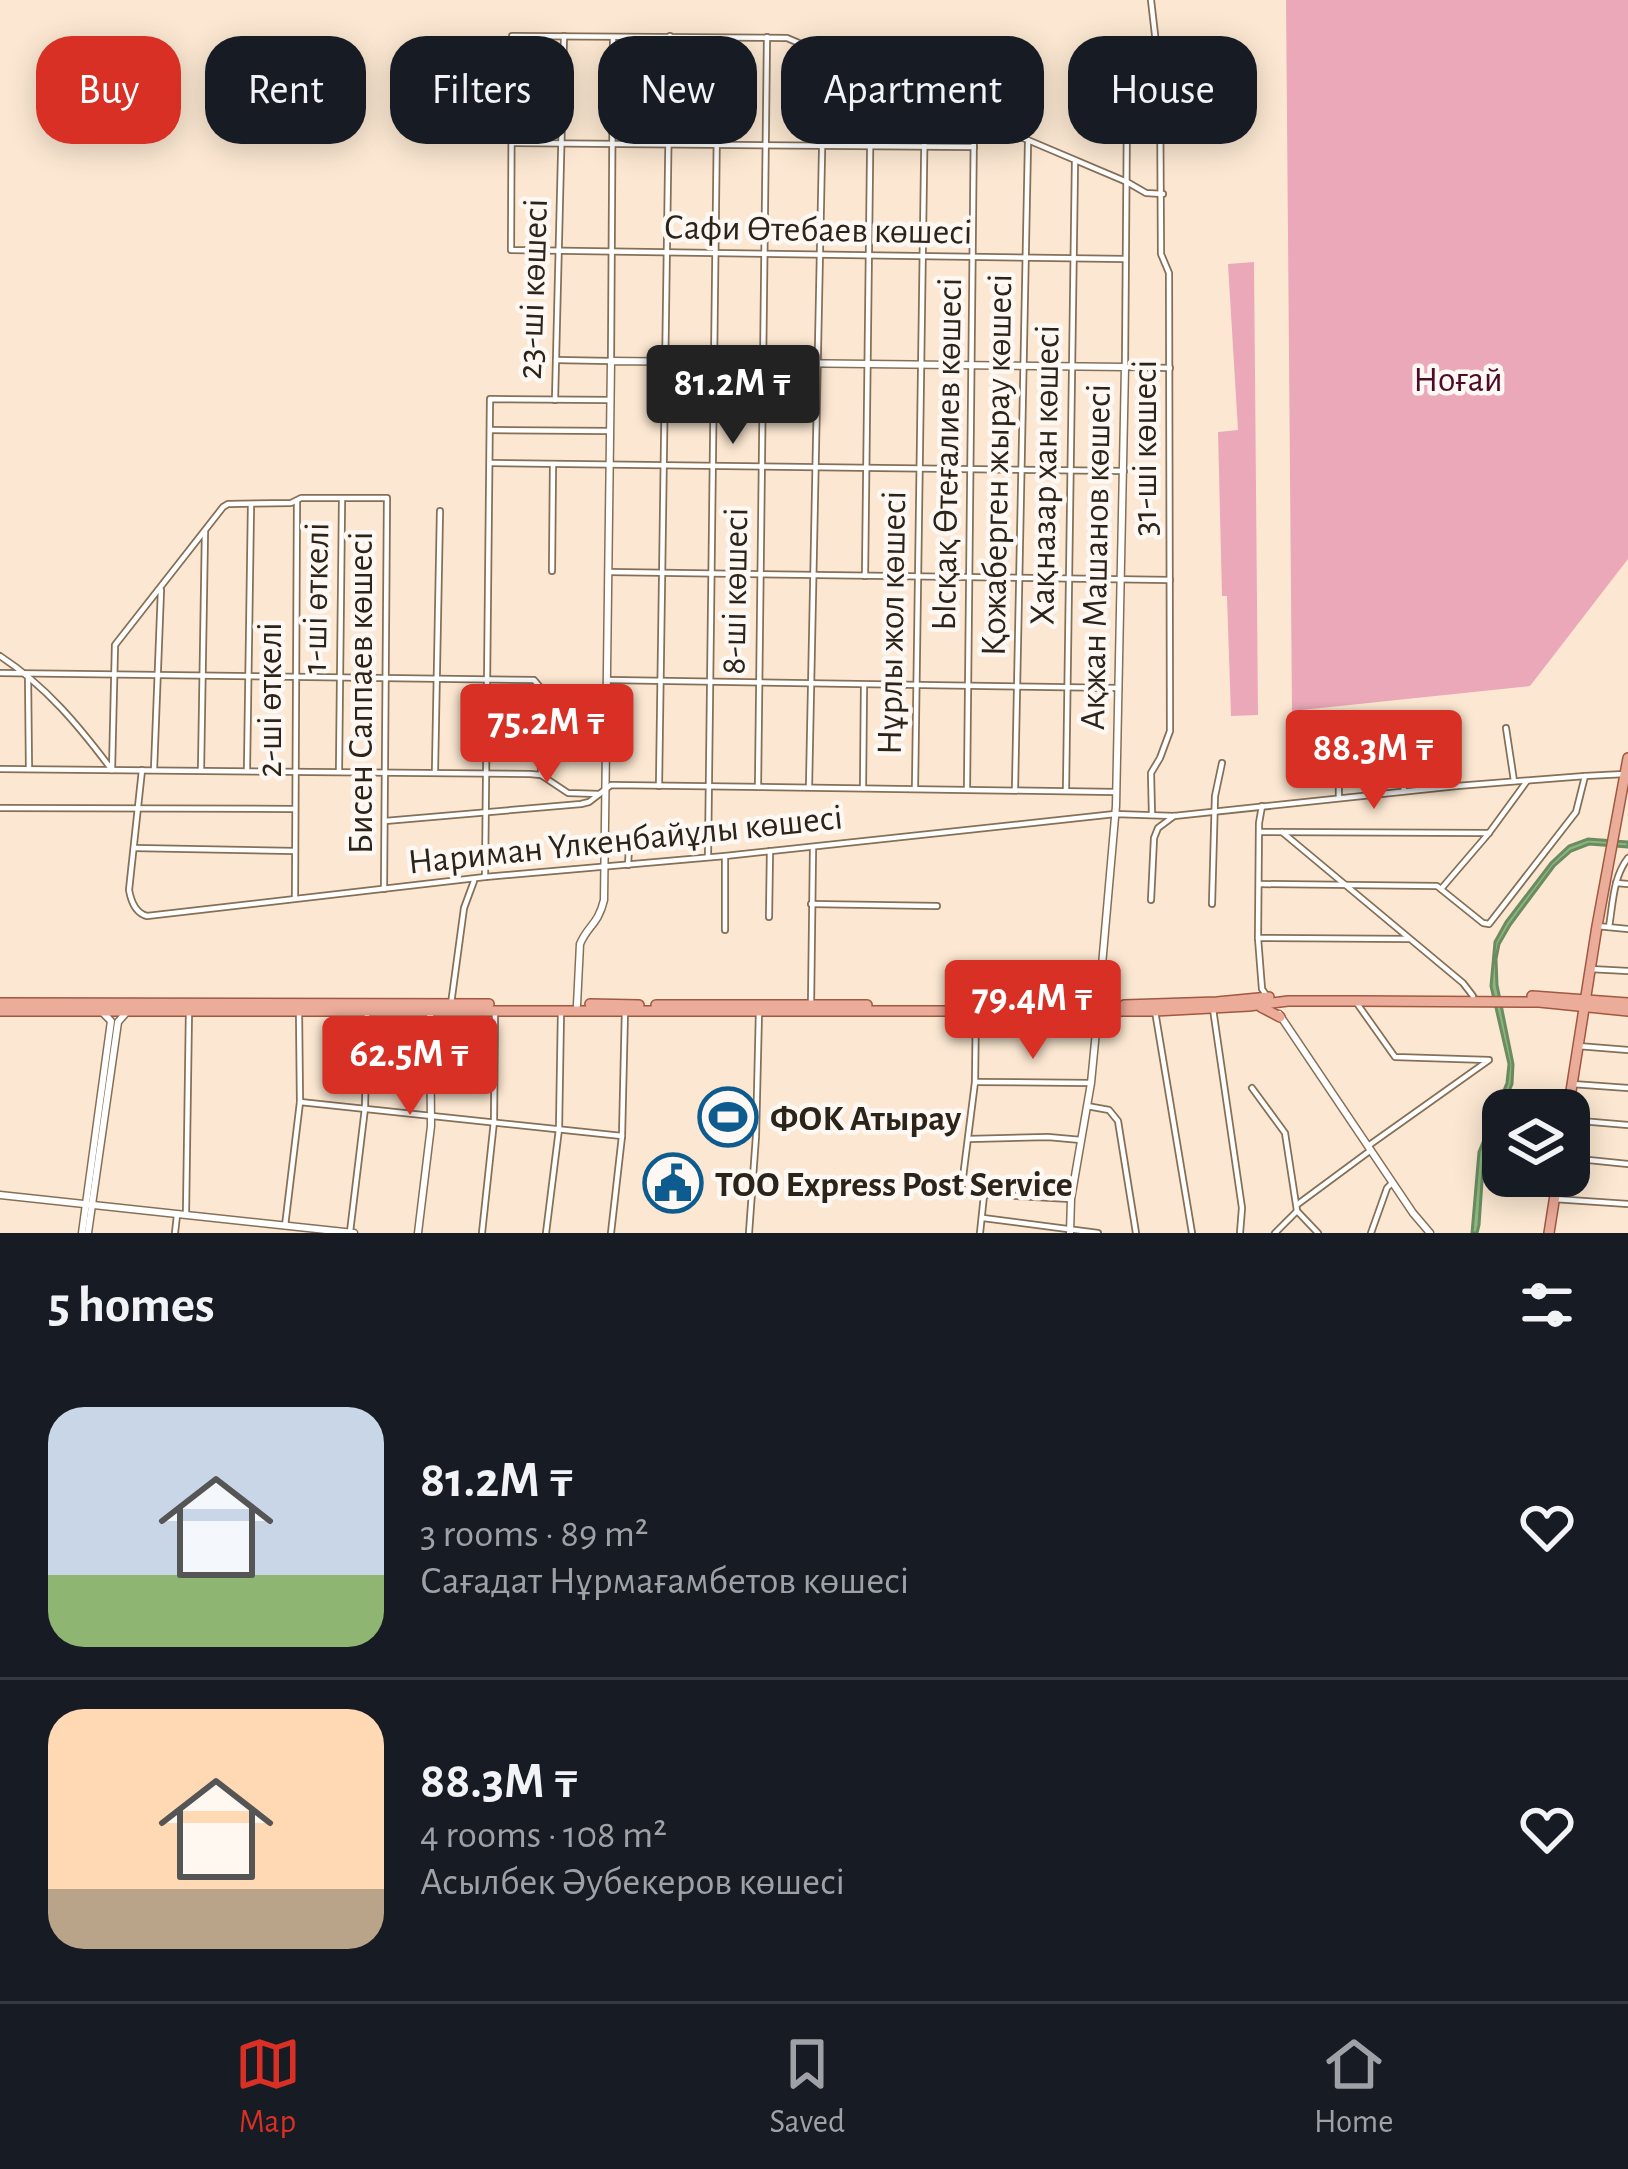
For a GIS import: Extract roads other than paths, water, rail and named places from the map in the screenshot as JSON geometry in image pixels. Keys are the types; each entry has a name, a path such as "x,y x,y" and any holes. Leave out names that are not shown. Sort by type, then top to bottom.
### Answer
{"main road":[{"path":"1571,1089 1590,969 1603,927 1610,852 1628,758"},
{"path":"0,1007 1099,1008 1473,995 1628,1007"},
{"path":"1249,1006 1269,1000 1584,1003"},
{"path":"1099,1008 1155,1011 1249,1006 1268,1008 1280,1017"},
{"path":"0,1007 128,1012 189,1008"},
{"path":"299,1008 624,1007"},
{"path":"759,1008 976,1008"},
{"path":"1549,1233 1554,1199"}],"street":[{"name":"31-ші көшесі","path":"1151,0 1160,78 1161,254 1169,273 1170,368 1170,730 1151,773 1158,828 1151,900"},
{"path":"757,37 781,38"},
{"name":"8-шi көшесi","path":"758,787 767,37"},
{"name":"Сафи Өтебаев көшесі","path":"512,144 511,250 1125,259"},
{"name":"23-шi көшесi","path":"555,400 563,144"},
{"path":"577,1004 580,944 600,915 604,900 613,144"},
{"path":"659,786 668,144"},
{"path":"708,856 718,144 974,147"},
{"name":"Қожаберген жырау көшесі","path":"1015,789 1028,144"},
{"path":"1033,144 1146,193 1162,194"},
{"name":"Ақжан Машанов көшесі","path":"1070,1232 1071,1199 1091,1083 1117,792 1127,144"},
{"path":"809,787 822,146"},
{"path":"865,576 871,146"},
{"name":"Нұрлы жол көшесі","path":"915,788 925,147"},
{"name":"Ысқақ Өтеғалиев көшесі","path":"967,789 974,147"},
{"name":"Хақназар хан көшесі","path":"1066,790 1075,161"},
{"path":"556,360 1170,368"},
{"path":"485,877 490,398 610,400"},
{"path":"490,430 610,431"},
{"path":"490,463 1124,471"},
{"path":"552,571 553,464"},
{"path":"112,770 115,645 223,507 301,497 342,498"},
{"name":"Бисен Саппаев көшесі","path":"342,498 387,498 384,890"},
{"name":"1-ші өткелі","path":"339,771 342,498"},
{"name":"2-ші өткелі","path":"295,899 297,501"},
{"path":"247,770 251,505"},
{"path":"435,772 440,512"},
{"path":"201,770 205,531"},
{"path":"609,572 1170,580"},
{"path":"154,770 161,586"},
{"path":"0,656 28,674 72,718 112,770"},
{"path":"0,673 534,680 540,687 541,775"},
{"path":"28,674 29,769"},
{"path":"608,680 1119,688"},
{"path":"862,788 864,683"},
{"path":"1506,728 1514,782"},
{"path":"1339,798 1339,770 1354,751 1393,738 1398,741 1403,791"},
{"path":"1452,742 1457,786"},
{"path":"1212,904 1215,796 1222,763"},
{"path":"0,769 541,775 563,791 598,794"},
{"path":"142,770 134,848 295,851"},
{"name":"Нариман Үлкенбайұлы көшесі","path":"134,848 129,890 140,914 1115,814 1174,816 1403,791 1625,774"},
{"path":"1259,884 1437,886 1486,924 1494,920 1576,812 1585,776"},
{"path":"1441,889 1528,780"},
{"path":"385,821 581,804 611,785 1117,792"},
{"path":"1259,823 1262,806"},
{"path":"1248,807 1254,810 1260,832 1262,989 1428,1232"},
{"path":"0,808 295,809"},
{"path":"1158,828 1174,816"},
{"path":"1260,832 1489,833"},
{"path":"1282,832 1473,995"},
{"path":"628,865 628,848 654,845"},
{"path":"811,1005 813,846"},
{"path":"769,917 770,851"},
{"path":"724,856 725,930"},
{"path":"1628,858 1603,927 1628,929"},
{"path":"451,1004 464,908 475,878"},
{"path":"1616,883 1628,884"},
{"path":"811,904 937,906"},
{"path":"1258,938 1408,939"},
{"path":"1590,969 1628,971"},
{"path":"1275,1233 1297,1208 1370,1148 1489,1059 1395,1058 1356,1001"},
{"path":"610,1233 622,1136 624,1007"},
{"path":"175,1233 182,1216 189,1008"},
{"path":"285,1226 301,1102 299,1008"},
{"path":"418,1233 431,1116 430,1008"},
{"path":"749,1233 759,1008"},
{"path":"976,1008 975,1082 961,1193 1071,1199"},
{"path":"1213,1009 1242,1208 1240,1233"},
{"path":"482,1233 494,1121 495,1010"},
{"path":"546,1233 559,1129 561,1010"},
{"path":"89,1206 111,1021 101,1011"},
{"path":"0,1195 352,1233 365,1108 367,1011"},
{"path":"1155,1011 1192,1233"},
{"path":"85,1233 118,1022 128,1012"},
{"path":"1578,1046 1628,1050"},
{"path":"975,1082 1091,1083"},
{"path":"1572,1084 1628,1088"},
{"path":"1252,1088 1286,1132 1297,1208 1318,1233"},
{"path":"301,1102 622,1136"},
{"path":"1087,1106 1109,1110 1118,1121 1136,1233"},
{"path":"1590,1122 1628,1125"},
{"path":"969,1139 1081,1140"},
{"path":"1590,1160 1628,1164"},
{"path":"1372,1233 1393,1183"},
{"path":"980,1233 984,1195"},
{"path":"1554,1199 1628,1204"},
{"path":"982,1218 1037,1230 1098,1233"}],"place":[{"name":"ФОК Атырау","path":"728,1117"},
{"name":"ТОО Express Post Service","path":"673,1183"}],"park label":[{"name":"Ноғай","path":"1458,378"}]}
